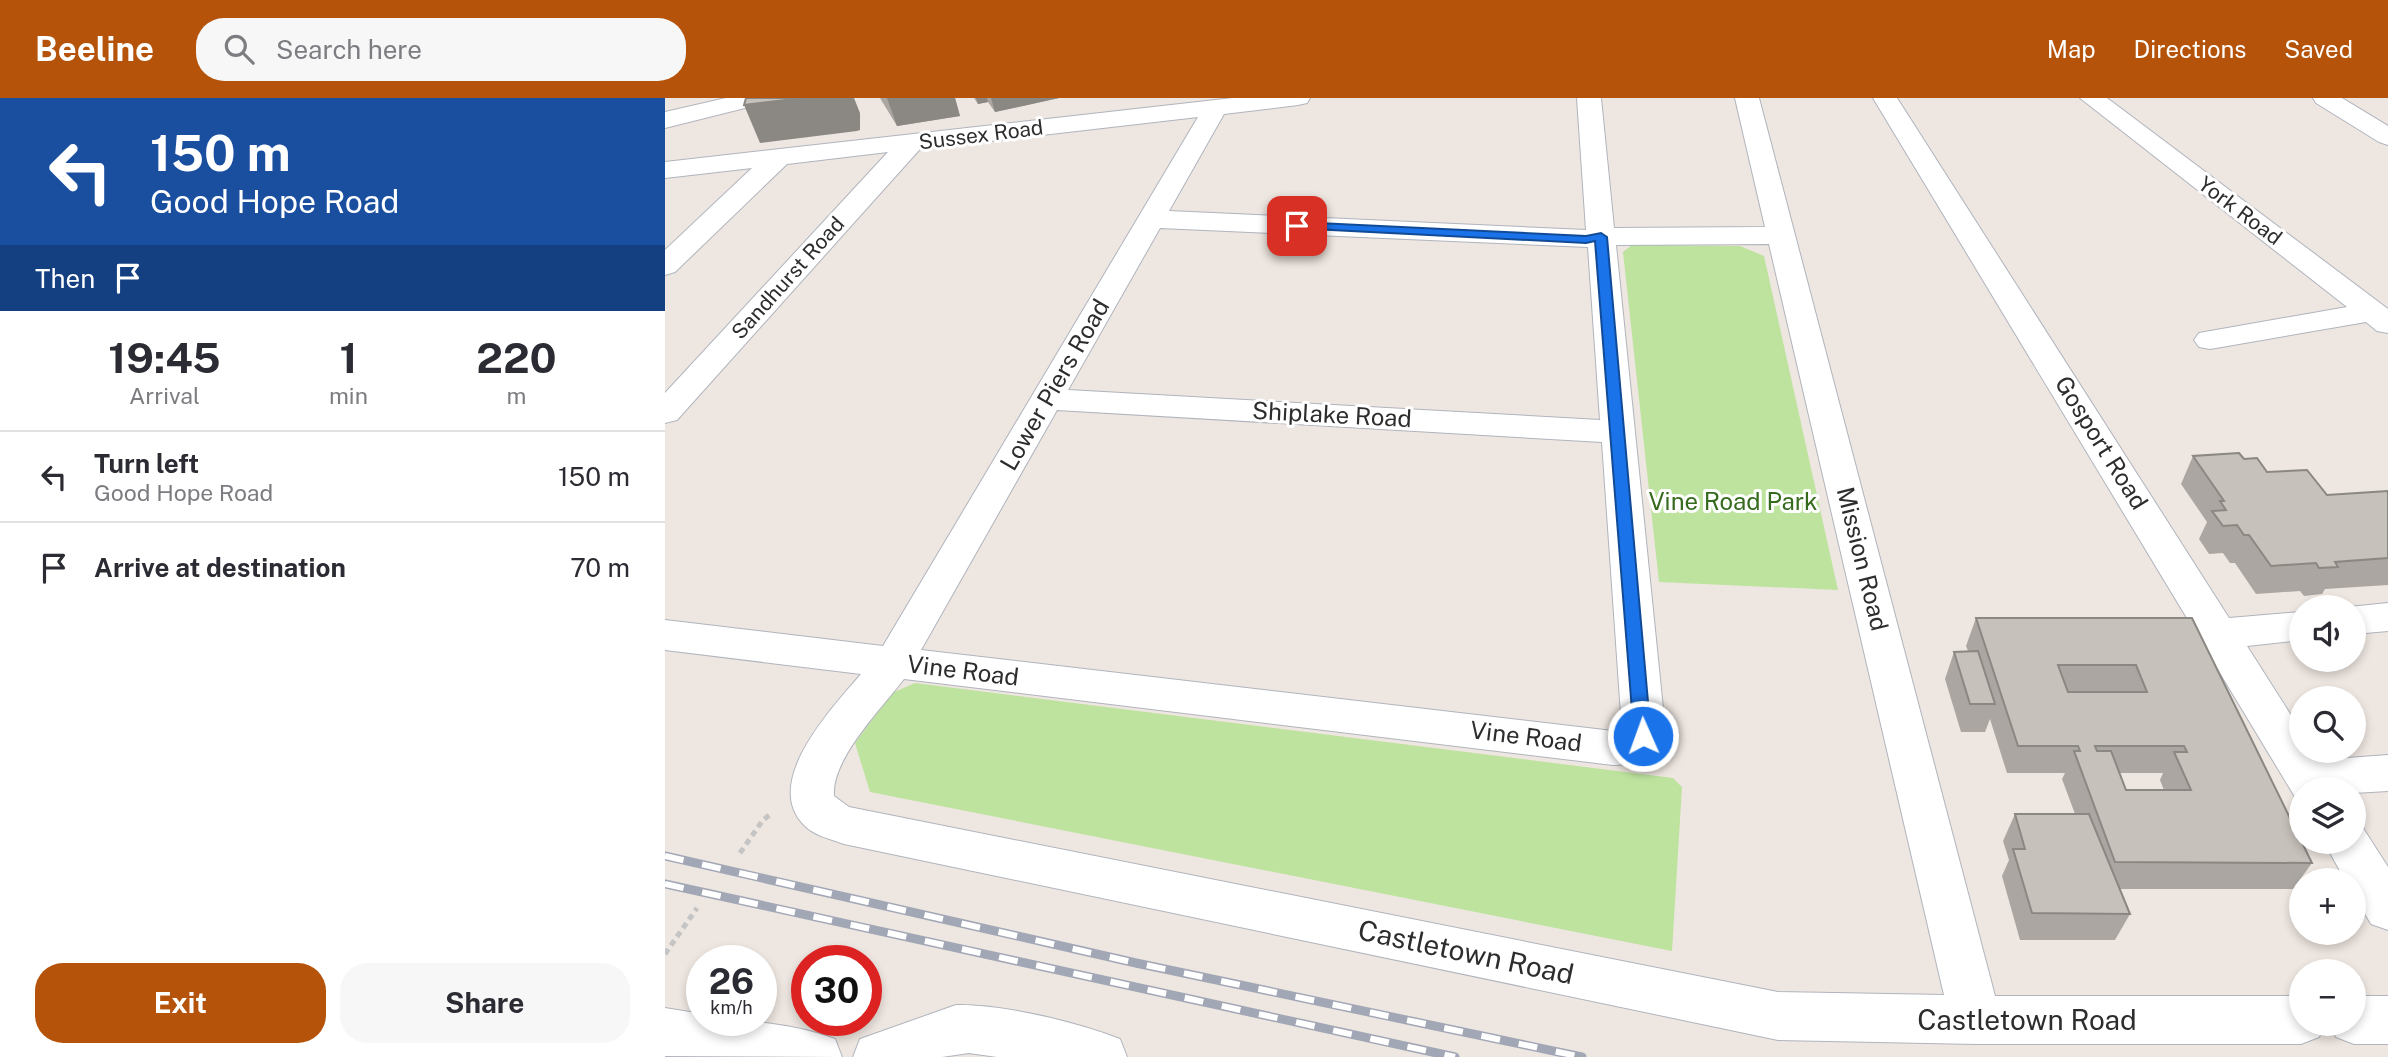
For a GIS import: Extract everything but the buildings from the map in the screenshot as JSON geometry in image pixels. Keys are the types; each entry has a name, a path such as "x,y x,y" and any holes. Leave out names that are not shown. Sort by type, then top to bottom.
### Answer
{"street":[{"path":"665,120 757,98"},
{"name":"Sussex Road","path":"665,170 1298,98"},
{"name":"Vine Road","path":"894,662 1613,748 1630,746 1643,736 1589,98"},
{"name":"Mission Road","path":"1747,98 1976,1020"},
{"name":"Gosport Road","path":"1885,98 2307,777"},
{"name":"York Road","path":"2092,98 2380,318"},
{"path":"2325,98 2388,137"},
{"path":"665,110 711,99"},
{"name":"Lower Piers Road","path":"894,662 1216,107"},
{"name":"Sandhurst Road","path":"665,413 911,143"},
{"path":"665,266 778,158"},
{"path":"1151,219 1586,239 1780,235"},
{"path":"2210,340 2380,318"},
{"name":"Shiplake Road","path":"1047,399 1618,432"},
{"path":"2366,619 2388,617"},
{"path":"2219,634 2289,626"},
{"path":"665,635 894,662"},
{"name":"Castletown Road","path":"894,662 831,746 814,774 811,795 816,808 828,819 844,825 1768,1014 1976,1020 2289,1020"},
{"path":"2360,777 2388,773"},
{"path":"2354,854 2388,909"},
{"path":"2366,1020 2388,1020"},
{"path":"879,1057 933,1035 959,1028 1101,1057"},
{"path":"665,1032 816,1057"}],"path":[{"path":"740,853 763,820 772,813"},
{"path":"665,954 698,908"}],"green space":[{"name":"Vine Road Park","path":"1632,245 1740,246 1764,256 1838,590 1659,582 1623,252"},
{"path":"915,683 1673,778 1682,787 1672,951 870,792 855,743 892,693"}],"railway":[{"path":"665,856 1136,963 1582,1057"},
{"path":"665,884 1455,1057"}],"route":[{"path":"1297,226 1586,239 1601,237 1643,736"}]}
